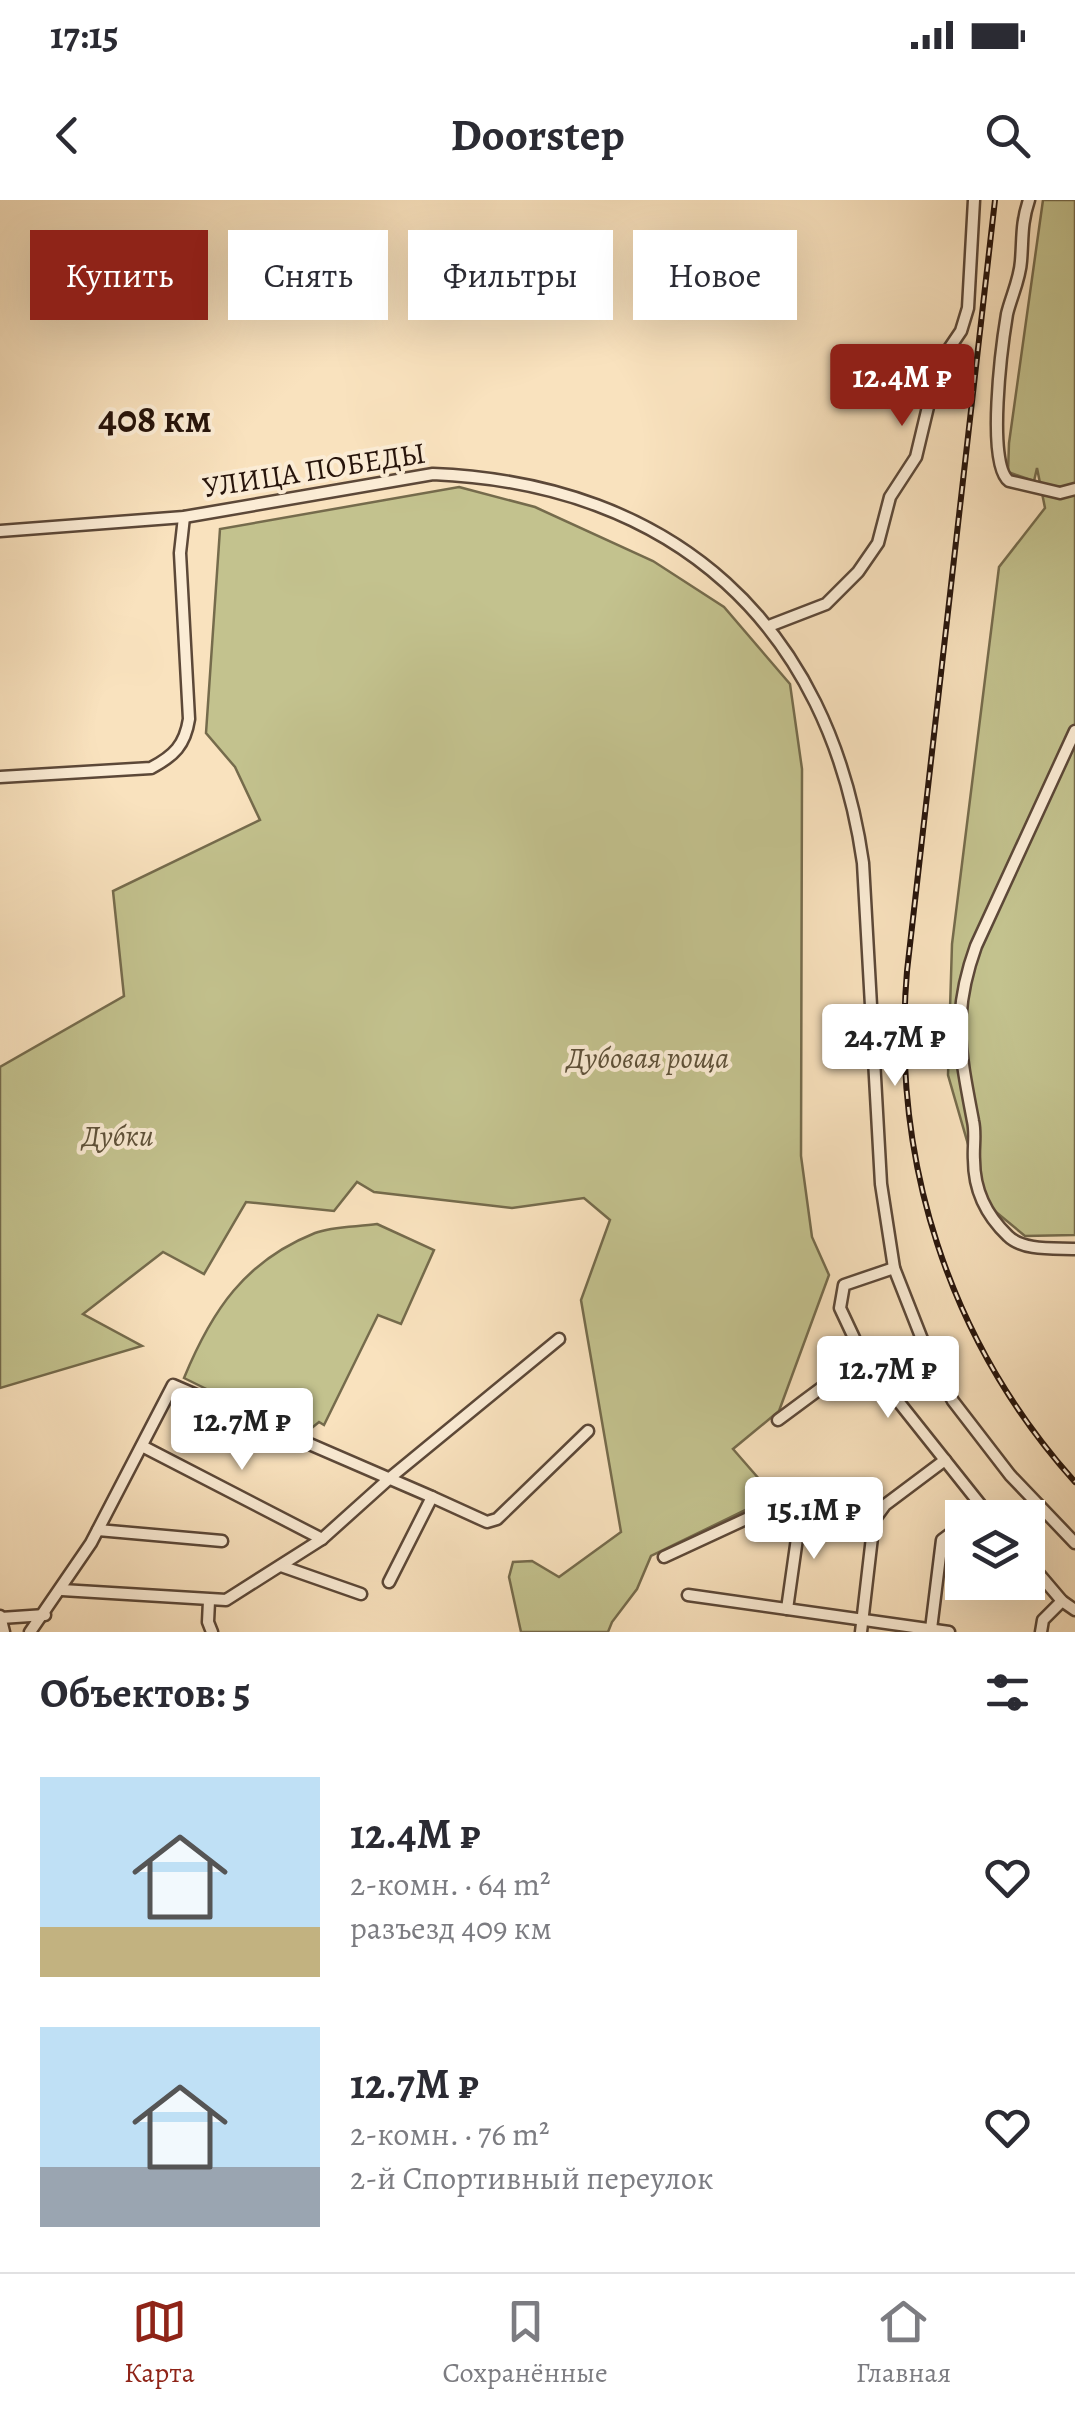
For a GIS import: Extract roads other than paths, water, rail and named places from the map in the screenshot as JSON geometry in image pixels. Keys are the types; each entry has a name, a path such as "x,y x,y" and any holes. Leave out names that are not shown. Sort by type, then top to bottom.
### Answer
{"street":[{"path":"769,626 826,604 858,572 878,543 890,496 916,457 938,365 961,331 968,308 974,200"},
{"path":"1029,200 1020,239 1022,263 1008,314 1002,359 996,436 999,468 1009,482 1060,494 1075,490"},
{"name":"УЛИЦА ПОБЕДЫ","path":"0,531 184,516 433,474 500,481 559,494 624,518 680,547 728,582 769,626 795,664 843,769 857,823 863,863 881,1184 894,1268 929,1357 953,1400 1010,1474 1075,1543"},
{"path":"0,777 150,768 171,758 186,738 189,719 180,553 184,516"},
{"path":"1075,732 976,946 964,978 958,1028 974,1124 976,1188 984,1207 1010,1240 1075,1249"},
{"path":"894,1268 844,1285 840,1308 864,1358 976,1500"},
{"path":"62,1590 226,1600 322,1539 391,1477 559,1340"},
{"path":"778,1420 864,1358"},
{"path":"30,1632 62,1590 98,1530 172,1385 488,1522 497,1519 588,1431"},
{"path":"142,1446 322,1539"},
{"path":"862,1626 874,1520 885,1505 944,1460"},
{"path":"389,1582 432,1496"},
{"path":"664,1557 774,1506 802,1510 788,1609"},
{"path":"98,1530 222,1542"},
{"path":"931,1629 945,1538"},
{"path":"282,1566 361,1594"},
{"path":"1045,1580 1075,1610"},
{"path":"688,1596 788,1609 862,1626 949,1632"},
{"path":"209,1601 208,1622 212,1632"},
{"path":"1041,1632 1043,1620 1062,1601"},
{"path":"4,1632 1,1617 44,1615"}],"railway":[{"path":"995,200 907,971 904,1041 909,1111 920,1178 937,1244 962,1308 993,1369 1031,1427 1075,1482"}],"district":[{"name":"408 км","path":"155,418"}],"park label":[{"name":"Дубовая роща","path":"648,1058"},
{"name":"Дубки","path":"118,1136"}]}
